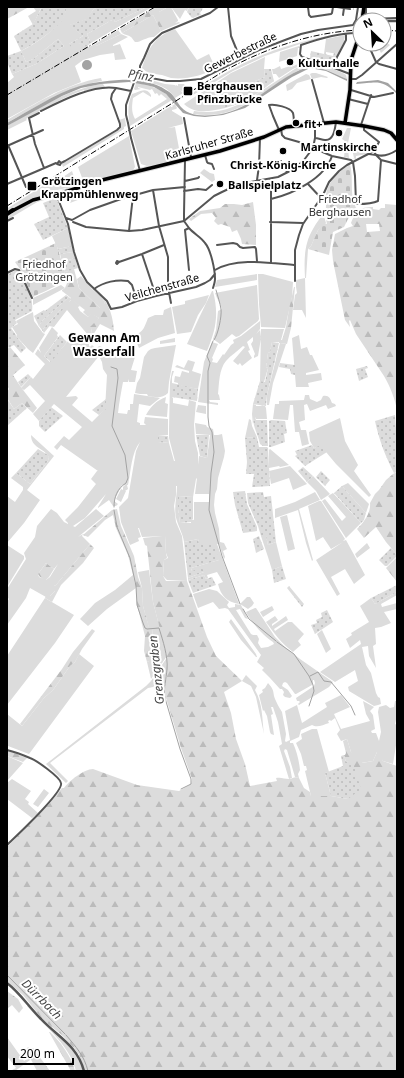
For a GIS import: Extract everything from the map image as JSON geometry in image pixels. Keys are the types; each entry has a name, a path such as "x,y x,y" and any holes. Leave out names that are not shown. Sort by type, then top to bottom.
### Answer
{"highway":[{"path":"7,214 13,210"}],"main road":[{"path":"345,123 350,90 351,60 353,52"},
{"name":"Karlsruher Straße","path":"13,210 30,201 102,180 206,155 260,138 280,129 294,126 336,122 384,130 396,137"}],"street":[{"path":"140,171 126,115 126,105 136,77 140,72 140,66 148,47 162,33 210,13 218,7"},
{"path":"228,7 232,40 240,58"},
{"path":"308,7 309,15 311,17 331,14 333,7"},
{"path":"337,7 354,9"},
{"path":"343,15 344,8"},
{"name":"Gewerbestraße","path":"140,72 151,78 173,81 205,78 240,58 301,34 353,25 356,20 354,9"},
{"path":"333,68 344,43 346,34"},
{"path":"352,34 323,38 301,45 300,54 302,57 333,68 355,79 362,75 397,44"},
{"path":"372,52 376,62 397,69"},
{"path":"312,80 324,123"},
{"path":"44,168 32,135 29,118 61,101 85,92 111,87 131,91"},
{"path":"61,163 120,127 111,99 116,88"},
{"path":"350,90 371,96 393,94"},
{"path":"295,282 295,250 303,224 333,177 343,167 374,151 379,142 364,130 362,126 371,96"},
{"path":"348,99 368,104"},
{"path":"294,126 292,113 290,110 269,104 282,135 285,138 332,156 351,160 355,176 357,204 378,201 381,160"},
{"path":"184,118 191,158"},
{"path":"315,138 326,140 329,139 334,133 336,122"},
{"path":"66,218 86,227 129,231 184,221 219,193 239,184 278,177 294,169 304,160 313,148 315,124"},
{"path":"26,187 8,145 43,130"},
{"path":"257,180 260,138"},
{"path":"369,154 381,156 397,150"},
{"path":"374,151 381,160 397,164"},
{"path":"206,155 208,164 212,164 214,169"},
{"path":"271,199 288,195 308,184 325,168 332,156"},
{"path":"186,160 184,221 193,233 200,237 207,245 215,270 216,279 213,288"},
{"path":"281,161 287,172"},
{"path":"7,184 56,163"},
{"path":"185,181 199,177"},
{"path":"270,179 271,263"},
{"path":"308,184 321,198"},
{"path":"184,191 198,189 206,190 212,185"},
{"path":"68,224 77,216 102,205 154,190 185,187"},
{"path":"154,190 159,226 168,257 168,282 171,303"},
{"path":"56,194 68,224 78,266 85,279 94,289 108,282 128,281 132,285 137,301"},
{"path":"129,231 133,196"},
{"path":"7,221 13,218"},
{"path":"270,222 303,224"},
{"path":"184,227 189,270"},
{"path":"184,230 189,228"},
{"path":"217,245 233,243 243,248 254,247 256,248 257,262"},
{"path":"119,262 164,245"},
{"path":"142,254 156,296"},
{"path":"215,270 225,265 257,262 295,265"},
{"path":"7,273 15,269 19,270 32,298"},
{"name":"Veilchenstraße","path":"94,289 107,301 111,309 156,296 196,287 210,280 215,274"},
{"path":"210,280 214,285"},
{"path":"7,750 32,758 53,773 62,784 53,799 7,846"},
{"path":"7,983 18,992 43,1021 70,1045 78,1056 84,1071"}],"green space":[{"path":"7,7 29,7 7,19"},
{"path":"33,7 41,8 33,25 28,16 36,11"},
{"path":"42,7 66,7 65,16 56,27 38,41 21,51 14,36 33,24"},
{"path":"66,7 97,7 87,19 70,25 83,36 69,44 81,43 87,48 95,44 96,46 121,34 128,37 113,46 120,44 126,59 115,60 114,53 83,60 75,66 81,82 54,93 7,119 7,83 14,77 12,74 36,64 64,46 58,39 33,59 26,62 21,51 40,40 53,30 66,12"},
{"path":"97,7 147,7 115,22 112,20 87,34 91,43 86,47 80,43 72,48 69,44 83,36 69,25 86,19"},
{"path":"147,7 152,7 91,43 87,34 112,20 115,22"},
{"path":"156,7 168,7 159,12 167,27 161,31 153,15 122,33 120,29"},
{"path":"171,7 178,20 175,23 180,23 161,31 159,12"},
{"path":"171,7 189,7 187,11 185,10 180,19"},
{"path":"189,7 203,7 200,13 201,15 192,18 187,12"},
{"path":"153,15 161,31 154,37 137,42 135,42 131,37 122,33"},
{"path":"175,29 197,60 209,54 216,69 183,78 171,78 145,71 142,68 147,54 153,44 157,39"},
{"path":"118,30 121,34 96,46 95,44"},
{"path":"338,34 306,42 265,56 233,71 193,95 191,94 242,64 277,49"},
{"path":"345,35 344,42 338,54 326,52 326,54 324,54 326,39"},
{"path":"58,39 64,46 36,64 12,74 7,62 7,56 21,51 26,62 33,59"},
{"path":"299,46 300,48 298,48 297,56 279,62 280,52"},
{"path":"311,51 333,56 334,53 338,54 332,66 310,58"},
{"path":"265,57 265,77 255,81 258,93 238,104 239,95 225,97 225,108 214,110 193,110 184,104 231,73"},
{"path":"303,62 304,64 279,78 276,74 273,74 272,69 280,66 281,69 291,67"},
{"path":"318,63 343,73 346,75 347,79 324,69 310,67 292,74 240,107 218,114 193,114 194,111 219,111 240,104 293,70 305,64"},
{"path":"264,69 271,69 274,81 258,93 255,81 265,77"},
{"path":"312,73 328,77 312,79 310,74"},
{"path":"306,74 309,75 311,79 297,83 292,89 287,91 286,85"},
{"path":"101,78 102,81 64,92 7,123 7,120 64,89"},
{"path":"137,79 151,80 175,86 178,86 178,84 184,84 188,90 184,92 180,90 183,93 175,98 163,87 153,83 137,81"},
{"path":"136,83 156,88 165,93 172,100 130,126 128,110 132,94 145,90 151,95 151,97 143,92 133,98 132,111 135,119 167,99 161,94 159,96 157,93 155,94 152,89 150,90 138,87 141,89 135,90"},
{"path":"101,84 105,87 84,90 69,96 7,130 7,126 64,95"},
{"path":"240,94 238,104 225,108 225,96"},
{"path":"175,104 177,108 172,111 182,117 183,124 168,128 175,127 181,159 178,160 176,147 170,148 172,161 147,166 141,164 131,131 171,106 173,107 172,106"},
{"path":"125,118 126,126 124,129 63,167 62,164 120,129 119,120"},
{"path":"347,128 351,128 347,148 367,147 373,150 367,154 356,156 356,159 352,158 354,158 352,149 348,149 349,158 344,157 345,141 342,139"},
{"path":"129,136 135,167 133,170 84,183 78,167"},
{"path":"176,146 178,160 172,161 170,147"},
{"name":"Friedhof Berghausen","path":"350,164 352,175 352,192 356,208 351,213 344,227 333,232 329,255 308,249 311,246 318,230 324,223 327,224 326,196 329,186 338,174"},
{"path":"204,169 214,174 215,180 212,182 200,173"},
{"path":"72,171 77,186 67,189 64,185 63,177"},
{"path":"60,175 66,188 52,191 52,193 29,200 7,210 8,208"},
{"path":"78,188 83,198 70,203 66,194"},
{"path":"55,196 39,201 7,220 7,217 30,203"},
{"path":"56,198 68,228 43,240 34,224 49,217 43,203"},
{"path":"253,202 256,225 256,245 242,244 237,230 232,232 230,227 221,224 218,225 214,221 216,218 212,213 201,214 191,221 189,219 200,211 220,208 225,204 242,205"},
{"path":"385,204 397,205 397,410 392,393 384,376 356,334 350,320 350,327 345,320 332,250 335,234 353,226 351,223 359,210 368,207 373,207 373,209 379,210 381,208 385,208","holes":["366,224 379,224 380,231 367,232"]},
{"path":"323,213 326,223 318,230 311,246 308,249 305,278 306,246 314,227"},
{"path":"68,228 72,246 58,249 52,236"},
{"name":"Friedhof Grötzingen","path":"56,243 65,272 60,283 33,297 20,269 15,262"},
{"path":"72,246 73,252 60,254 58,249"},
{"path":"73,252 75,258 62,262 60,254"},
{"path":"75,258 78,268 65,272 62,262"},
{"path":"74,269 79,288 100,308 105,303 101,296 107,303 112,317 114,331 100,324 93,335 91,334 92,328 90,327 99,318 91,314 88,317 83,312 85,310 72,300 68,301 71,298 62,291 67,283 64,275 65,272"},
{"path":"18,270 32,300 32,311 15,320 17,323 11,328 26,348 21,353 14,345 7,348 7,275"},
{"path":"257,274 257,280 215,287 217,280"},
{"path":"258,274 293,282 292,297 285,328 261,327"},
{"path":"81,276 92,289 101,296 105,303 101,309 79,288 77,279"},
{"path":"305,278 306,318 302,310 293,310 295,295 297,293 296,280"},
{"path":"61,285 65,288 33,305 33,298"},
{"path":"257,285 258,321 239,336 236,337 232,334 220,344 213,339 216,330 218,311 222,309 215,293"},
{"path":"294,287 291,328 287,344 279,343 279,340 282,340 286,327"},
{"path":"212,291 215,299 216,322 213,336 207,351 187,344"},
{"path":"66,295 69,297 42,321 39,326 34,316 44,310 45,311"},
{"path":"209,295 191,332 177,334 172,307 185,304 185,301"},
{"path":"69,297 71,299 69,302 72,299 80,306 78,307 80,311 88,317 91,313 99,318 92,328 91,334 93,335 89,342 90,347 83,355 86,359 99,346 102,347 101,355 108,356 110,352 135,357 131,370 137,371 135,382 129,382 129,379 128,382 123,382 118,413 127,414 128,410 130,410 130,404 133,404 134,394 160,398 150,406 139,404 137,422 140,423 140,425 146,425 144,423 145,417 168,419 168,435 158,435 158,442 169,443 175,461 169,438 170,382 172,371 174,371 172,377 173,403 188,406 189,400 196,402 194,425 198,465 199,456 207,458 210,435 196,434 195,423 206,425 207,427 213,429 214,435 222,434 225,451 218,478 214,505 220,542 224,543 227,549 223,551 225,557 224,559 219,544 217,544 239,604 231,602 225,598 218,584 223,582 217,572 207,575 208,578 206,579 204,575 188,580 188,578 204,572 192,571 191,568 219,560 199,544 198,539 184,542 176,517 175,508 177,486 174,506 176,522 182,536 187,581 167,580 163,576 164,560 168,558 166,553 165,536 142,537 138,528 141,537 138,538 139,541 130,545 121,522 119,507 128,498 136,451 140,442 133,457 127,485 128,489 125,491 121,502 116,499 121,489 123,490 125,485 122,485 114,501 118,504 116,506 113,506 109,500 98,508 106,494 85,518 73,526 75,527 96,509 104,516 78,537 83,534 82,536 90,544 54,586 55,591 50,596 46,597 30,588 26,598 7,625 7,602 9,599 7,597 7,589 26,559 24,553 35,537 37,526 51,509 68,524 65,520 78,507 96,484 91,479 98,471 61,445 57,450 54,447 64,436 69,440 82,427 54,404 39,421 33,414 45,401 30,385 24,390 21,388 31,377 33,379 45,364 35,354 38,349 41,353 39,348 52,327 58,333 58,337 44,356 50,362 68,341 81,343 88,335 67,310 54,327 49,326 62,308 42,330 39,326 42,321","holes":["99,356 103,369 107,375 105,409 92,422 72,405 78,398 76,396 66,397","197,478 195,494 209,494 209,502 194,502 194,520 191,519 191,523 180,523 178,496 193,497","46,563 54,569 58,564 50,577 46,580 39,577 38,574"]},
{"path":"171,307 175,333 158,338 139,348 134,336 143,329 148,318 155,315 163,315 164,310"},
{"path":"62,308 63,309 44,333 42,330"},
{"path":"33,312 34,321 45,334 33,353 16,336 17,335 12,327 18,324 16,321"},
{"path":"260,321 260,329 256,334 260,330 261,338 258,356 254,358 255,354 251,344 253,337 247,342 250,350 248,351 252,358 242,366 240,363 238,365 233,361 245,347 243,346 224,364 219,381 218,394 220,400 209,400 210,402 218,403 218,405 198,402 204,362 212,342 218,344 212,358 212,362 217,363 223,354 224,355 234,343 233,340 241,336"},
{"path":"261,329 284,329 281,340 279,340 279,342 272,342 270,352 268,353 266,367 268,368 264,382 260,381"},
{"path":"60,335 67,342 51,362 44,356"},
{"path":"299,335 301,349 307,347 319,370 306,373 306,375 321,373 322,380 308,383 309,387 296,387 292,338"},
{"path":"175,338 175,342 160,344 160,341"},
{"path":"272,342 279,343 267,395 266,406 253,404 260,381 265,382 268,368 266,367 268,353 270,352"},
{"path":"280,343 286,344 273,383 269,405 267,405 267,395"},
{"path":"92,345 96,349 86,359 83,355"},
{"path":"176,345 168,393 158,397 135,393 137,383 140,378 144,357 148,351 155,348"},
{"path":"10,347 25,365 13,375 37,408 33,413 22,403 14,409 7,398 7,392 9,389 7,386 7,349"},
{"path":"188,360 195,362 192,371 201,374 198,389 178,385 178,383 174,382 175,376 180,377 182,371 189,373 189,371 175,367 177,365 184,368"},
{"path":"280,363 295,365 295,375 291,374 290,369 279,367"},
{"path":"367,366 368,368 365,369 368,377 359,381 356,369"},
{"path":"28,374 31,377 21,387 18,382"},
{"path":"172,383 198,389 197,401 172,397"},
{"path":"305,395 309,395 310,399 317,402 321,400 323,396 328,396 332,403 336,406 328,409 326,405 310,411 307,404 304,405 305,420 299,422 301,430 306,430 309,444 302,446 299,432 295,432 293,405 290,405 288,420 273,419 275,404 279,404 279,401 304,400"},
{"path":"166,397 165,403 168,404 167,417 146,415 154,404"},
{"path":"7,399 14,409 22,403 27,408 7,426"},
{"path":"106,399 106,409 99,415 92,410"},
{"path":"253,404 256,406 265,406 267,419 256,419 253,417 253,425 252,414"},
{"path":"198,405 206,406 206,414 196,412"},
{"path":"51,407 63,416 45,432 39,426 39,421"},
{"path":"395,415 397,472 394,473 378,435 375,421"},
{"path":"253,417 255,417 256,420 267,420 268,446 263,446 260,444"},
{"path":"340,418 345,441 358,465 354,471 371,495 369,497 336,464 321,446 314,448 310,441 309,432"},
{"path":"249,419 251,420 257,437 245,438"},
{"path":"269,421 285,421 287,433 284,434 285,442 269,447"},
{"path":"31,435 54,456 27,490 40,500 24,523 7,543 7,496 15,502 23,490 23,487 11,478 16,473 30,484 48,461 49,457 33,443"},
{"path":"158,435 168,436 169,443 158,442"},
{"path":"196,435 209,435 207,458 200,456"},
{"path":"257,437 259,447 268,448 270,486 252,487 254,474 246,474 247,462 245,438"},
{"path":"312,445 314,448 321,445 327,452 305,466 295,456 297,455 295,451"},
{"path":"38,449 49,457 48,461 30,484 16,473"},
{"path":"270,449 289,465 269,468"},
{"path":"290,466 307,484 293,490 289,478 271,484 269,471"},
{"path":"303,467 313,476 307,482 298,471"},
{"path":"321,471 330,480 325,486 316,477"},
{"path":"397,472 397,555 376,527 364,538 357,529 366,517 370,503 375,494 386,480"},
{"path":"313,476 330,494 321,500 316,491 307,482"},
{"path":"348,483 369,504 366,513 342,486"},
{"path":"342,486 366,513 364,520 361,523 334,493"},
{"path":"245,491 247,504 257,527 257,531 243,533 233,492"},
{"path":"263,492 264,497 271,496 276,542 268,545 266,536 261,536 248,503 247,493"},
{"path":"315,492 320,500 299,509 313,560 312,561 298,510 275,518 275,509 295,502"},
{"path":"333,493 361,523 346,538 322,501 325,499 342,521 346,517 328,496"},
{"path":"178,496 193,497 193,519 191,519 191,522 180,523"},
{"path":"321,501 345,539 343,541 346,540 365,575 354,584 345,569 331,577 340,594 337,596 316,560 343,542 331,549 323,537 316,541 308,506"},
{"path":"117,509 121,526 134,556 138,577 142,588 143,606 149,627 153,628 149,661 147,662 144,651 145,636 137,605 136,588 133,575 128,555 116,528 113,515 105,520 88,537 83,535 112,510"},
{"path":"287,515 295,549 288,551 280,517"},
{"path":"165,536 167,558 164,560 163,576 166,581 187,581 207,637 216,656 242,681 224,692 250,786 277,781 276,778 289,779 297,777 304,788 310,792 311,796 331,796 348,799 352,761 346,762 344,755 346,753 343,741 347,739 351,752 358,754 362,763 373,761 377,752 379,751 383,761 397,766 397,1071 85,1071 79,1055 73,1047 62,1035 43,1020 23,995 7,981 7,847 50,803 62,788 64,788 81,773 93,769 137,785 179,791 191,784 192,779 166,698 167,657 153,602 147,546 145,545 143,538"},
{"path":"259,536 264,549 256,553 253,539"},
{"path":"261,536 266,536 268,545 276,542 282,566 272,570"},
{"path":"198,539 199,544 213,543 219,560 191,568 192,571 202,568 204,572 188,578 184,542"},
{"path":"367,543 370,548 357,558 355,554"},
{"path":"90,544 94,548 83,563 61,585 52,602 45,598 46,595 50,596 55,591 53,590 54,586"},
{"path":"7,545 24,556 24,559 7,587"},
{"path":"391,548 397,556 387,566 385,566 379,560"},
{"path":"397,557 397,582 386,568"},
{"path":"46,563 54,569 45,581 38,574"},
{"path":"282,566 286,579 274,583 272,570"},
{"path":"149,570 153,602 167,656 151,679 147,662 149,661 153,628 149,628 143,606 142,588 138,572"},
{"path":"133,575 136,588 107,609 88,626 80,619 95,603 115,590"},
{"path":"204,575 206,579 212,577 216,585 193,593 188,580"},
{"path":"397,585 397,592 375,604 371,598"},
{"path":"289,586 304,604 302,607 287,588"},
{"path":"209,589 217,591 229,602 227,605 229,608 235,607 235,604 241,605 248,619 245,618 240,609 236,610 251,634 257,635 259,639 258,643 261,648 274,644 258,629 246,612 255,608 275,637 285,647 333,682 329,687 299,705 298,704 300,702 297,701 296,698 314,686 314,680 312,685 296,694 285,682 282,686 288,690 292,696 290,698 285,697 282,689 280,689 262,670 264,668 257,662 261,655 228,609 219,609 213,602 198,608 193,594"},
{"path":"397,592 397,595 381,604 382,607 397,603 397,609 384,612 391,623 375,628 376,644 373,646 376,668 369,656 368,646 362,647 366,665 371,673 376,693 380,698 381,704 374,706 349,691 348,687 358,681 355,670 335,682 320,672 361,644 360,640 350,648 346,639 352,635 351,633 369,622 360,606 371,598 375,604"},
{"path":"247,597 250,597 254,603 248,609 240,604"},
{"path":"45,598 74,615 55,643 7,705 7,656"},
{"path":"272,606 274,610 263,617 260,612"},
{"path":"327,610 333,622 315,634 311,625 317,623 316,620 322,617 321,613"},
{"path":"275,616 278,620 272,624 272,626 286,616 288,620 274,629 275,631 288,622 292,622 304,634 298,641 301,645 293,652 282,642 266,622"},
{"path":"231,619 257,657 241,640 229,622"},
{"path":"92,629 95,631 75,662 70,666 53,690 44,698 22,726 20,724 62,669 73,652"},
{"path":"322,630 331,649 326,653 317,634"},
{"path":"79,654 94,666 29,754 7,746 7,714 22,726 44,698 53,690 70,666 75,662"},
{"path":"166,659 167,669 164,689 160,682 153,687 148,688 50,763 68,781 66,783 46,764 146,686"},
{"path":"246,675 257,686 255,690 261,706 264,734 256,697 251,686 242,681"},
{"path":"268,683 282,712 286,742 290,740 285,711 297,705 302,723 327,707 325,703 341,695 350,707 334,714 341,729 370,721 366,714 363,701 374,707 370,711 373,715 375,729 371,731 372,733 376,733 379,741 381,732 378,712 379,707 386,705 390,708 394,707 395,701 397,701 397,715 395,724 397,725 397,739 393,764 383,761 377,752 373,761 361,763 351,752 347,739 341,741 337,734 340,730 335,718 328,721 329,723 318,726 312,725 301,730 299,737 290,741 290,743 293,743 296,750 300,770 298,774 299,778 295,777 287,750 285,749 284,751 290,767 292,778 289,779 279,746 282,744 278,722 273,707 271,707 273,714 271,715 274,735 270,732 267,716 264,710 263,711 259,695 263,692 262,690"},
{"path":"312,729 317,729 329,772 325,773 331,796 311,796 305,771 307,770 306,766 304,766 296,743 302,739 301,734"},
{"path":"7,750 27,758 23,762 7,756"},
{"path":"344,755 346,762 352,760 361,789 348,799 331,796 325,773 343,766 341,756"},
{"path":"7,756 23,763 7,781"},
{"path":"12,779 31,791 25,799 29,802 28,804 38,813 32,818 7,799 7,783"},
{"path":"44,789 49,793 38,807 33,804"},
{"path":"7,991 18,999 23,1008 19,1013 12,1005 7,1009"},
{"path":"28,1005 74,1051 83,1071 76,1071 73,1062 62,1044 27,1006"},
{"path":"49,1032 58,1040 65,1050 75,1071 71,1071"},
{"path":"7,1037 24,1061 30,1057 30,1060 15,1071 10,1071 16,1068 7,1056"},
{"path":"28,1047 30,1049 33,1048 50,1071 37,1071 26,1050"}],"shaded area":[{"path":"87,60 92,65 87,70 82,65"},
{"path":"308,67 328,71 347,79 347,81 326,71 308,69 292,77 245,108 223,115 205,117 183,113 166,94 154,87 129,82 101,84 81,88 62,96 7,126 7,123 70,89 104,81 119,80 137,80 155,84 170,93 181,107 189,113 214,115 228,112 252,101 284,79"},
{"path":"378,80 388,83 397,92 397,94 387,86 378,83 356,84 357,82"}],"waterway":[{"path":"214,340 218,330 221,312 216,290"},
{"path":"213,341 207,356 210,363 208,371 208,417 209,426 212,432 214,452 209,510 222,556 240,604"},
{"name":"Grenzgraben","path":"111,367 117,369 118,378 112,426 125,455 128,478 117,494 114,507"},
{"name":"Grenzgraben","path":"114,510 117,527 130,558 136,586 137,605 143,623 147,629 159,628 165,648 167,659 165,698 180,749 191,779 191,784 181,789"},
{"path":"243,609 249,619 276,641"},
{"path":"277,642 294,654 309,676 314,691 309,706"},
{"path":"310,676 318,672 324,681 331,682 351,706 355,715"},
{"name":"Dürrbach","path":"7,975 65,1034"},
{"name":"Dürrbach","path":"66,1035 82,1056 88,1071"}],"railway":[{"path":"7,95 155,7"},
{"path":"7,206 224,71 273,48 324,34 352,30"},
{"path":"392,31 397,31"}],"place":[{"name":"Kulturhalle","path":"290,62"},
{"name":"Berghausen Pfinzbrücke","path":"188,91"},
{"name":"fit+","path":"296,123"},
{"name":"Martinskirche","path":"339,133"},
{"name":"Christ-König-Kirche","path":"283,151"},
{"name":"Ballspielplatz","path":"220,184"},
{"name":"Grötzingen Krappmühlenweg","path":"32,186"}],"district":[{"name":"Gewann Am Wasserfall","path":"104,344"}],"water label":[{"name":"Pfinz","path":"141,75"}]}
